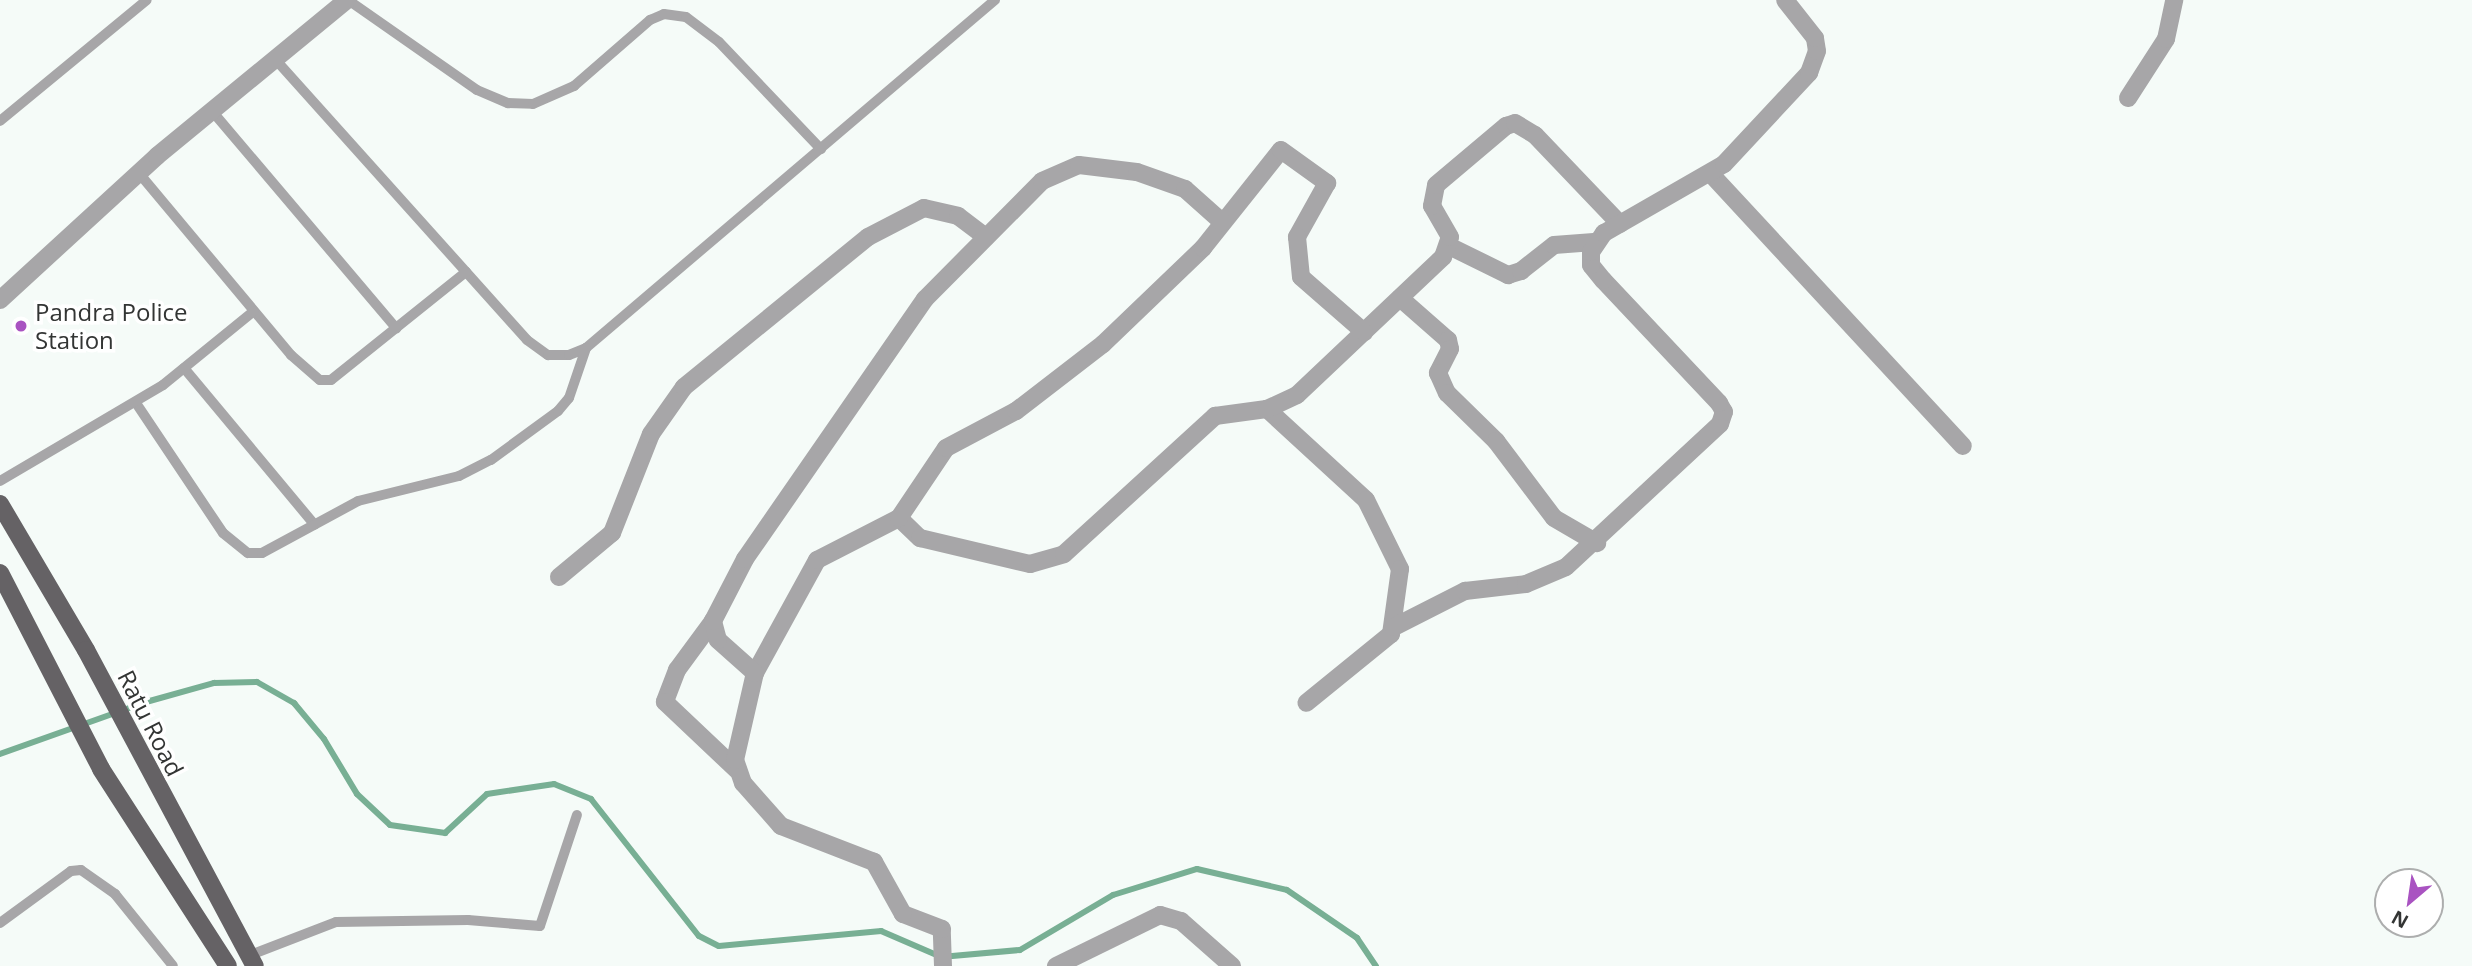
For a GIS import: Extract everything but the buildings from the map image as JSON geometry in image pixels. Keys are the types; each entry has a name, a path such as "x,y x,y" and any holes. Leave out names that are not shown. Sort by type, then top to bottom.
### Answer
{"main road":[{"name":"Ratu Road","path":"0,504 86,650 134,746 252,961"},
{"path":"0,573 50,675 101,769 228,966"}],"street":[{"path":"0,300 138,172 348,0"},
{"path":"1620,225 1535,135 1516,123 1436,185 1432,206 1451,247 1508,275 1521,271 1554,245 1594,242 1710,173 1743,147 1815,61 1815,38 1785,0"},
{"path":"2128,98 2166,39 2174,0"},
{"path":"737,770 736,745 755,673 817,560 899,518 946,448 1016,411 1103,344 1203,247 1281,149 1324,176 1323,193 1297,237 1301,277 1364,332"},
{"path":"944,959 942,929 903,914 874,862 781,826 737,770 665,702 677,670 713,621 745,559 837,422 925,299 1041,181 1079,165 1168,181 1222,222"},
{"path":"1710,173 1963,446"},
{"path":"559,578 612,533 651,434 684,387 867,237 924,208 958,216 986,237"},
{"path":"1394,627 1465,591 1546,579 1597,543 1706,441 1724,412 1603,281 1591,265 1594,242"},
{"path":"899,518 920,538 1030,564 1046,563 1096,527 1216,416 1267,409 1297,395 1451,247"},
{"path":"1400,298 1448,340 1450,349 1438,373 1447,393 1496,440 1553,518 1597,543"},
{"path":"1267,409 1366,500 1378,519 1401,569 1394,627 1387,639 1307,703"},
{"path":"713,621 718,640 755,673"},
{"path":"1058,966 1160,915 1181,921 1232,966"}],"lane":[{"path":"0,121 147,0"},
{"path":"348,0 477,90 508,103 533,104 574,86 650,20 664,14 686,17 719,42 821,149"},
{"path":"275,59 527,340 548,355 586,348 995,0"},
{"path":"212,111 396,328"},
{"path":"138,172 254,311 320,380 331,380 466,272"},
{"path":"0,481 136,403 254,311"},
{"path":"136,403 236,547 262,553 358,501 435,484 491,460 558,411 569,398 586,348"},
{"path":"184,368 315,525"},
{"path":"252,961 336,922 468,920 540,926 577,815"},
{"path":"0,923 71,871 81,870 115,894 173,966"}],"waterway":[{"path":"0,754 146,702 214,683 257,682 294,703 324,739 357,794 390,825 445,833 487,794 554,784 591,799 699,936 719,946 881,931 941,957 1020,950 1113,895 1197,869 1287,890 1357,938 1376,966"}],"place":[{"name":"Pandra Police Station","path":"21,326"}]}
